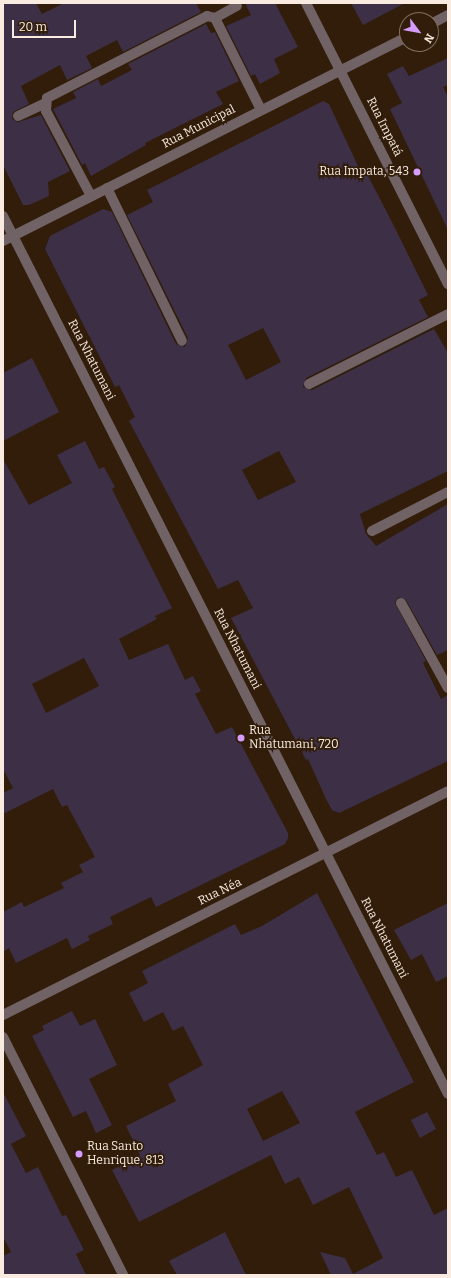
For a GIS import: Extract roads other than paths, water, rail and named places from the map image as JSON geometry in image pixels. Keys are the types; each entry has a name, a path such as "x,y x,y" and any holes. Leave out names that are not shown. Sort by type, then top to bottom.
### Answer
{"street":[{"name":"Rua Impatá","path":"306,3 448,284"},
{"path":"91,196 46,111 47,98 207,16 215,18 237,6"},
{"path":"439,20 448,15"},
{"path":"215,18 261,110"},
{"name":"Rua Municipal","path":"3,241 399,41"},
{"path":"18,116 46,103"},
{"path":"107,188 182,341"},
{"name":"Rua Nhatumani","path":"3,216 448,1094"},
{"path":"309,384 448,314"},
{"path":"372,531 448,492"},
{"path":"401,603 448,688"},
{"name":"Rua Néa","path":"3,1015 327,854 448,791"},
{"path":"3,1037 123,1275"}],"place":[{"name":"Rua Impata, 543","path":"417,172"},
{"name":"Rua Nhatumani, 720","path":"241,738"},
{"name":"Rua Santo Henrique, 813","path":"79,1154"}]}
